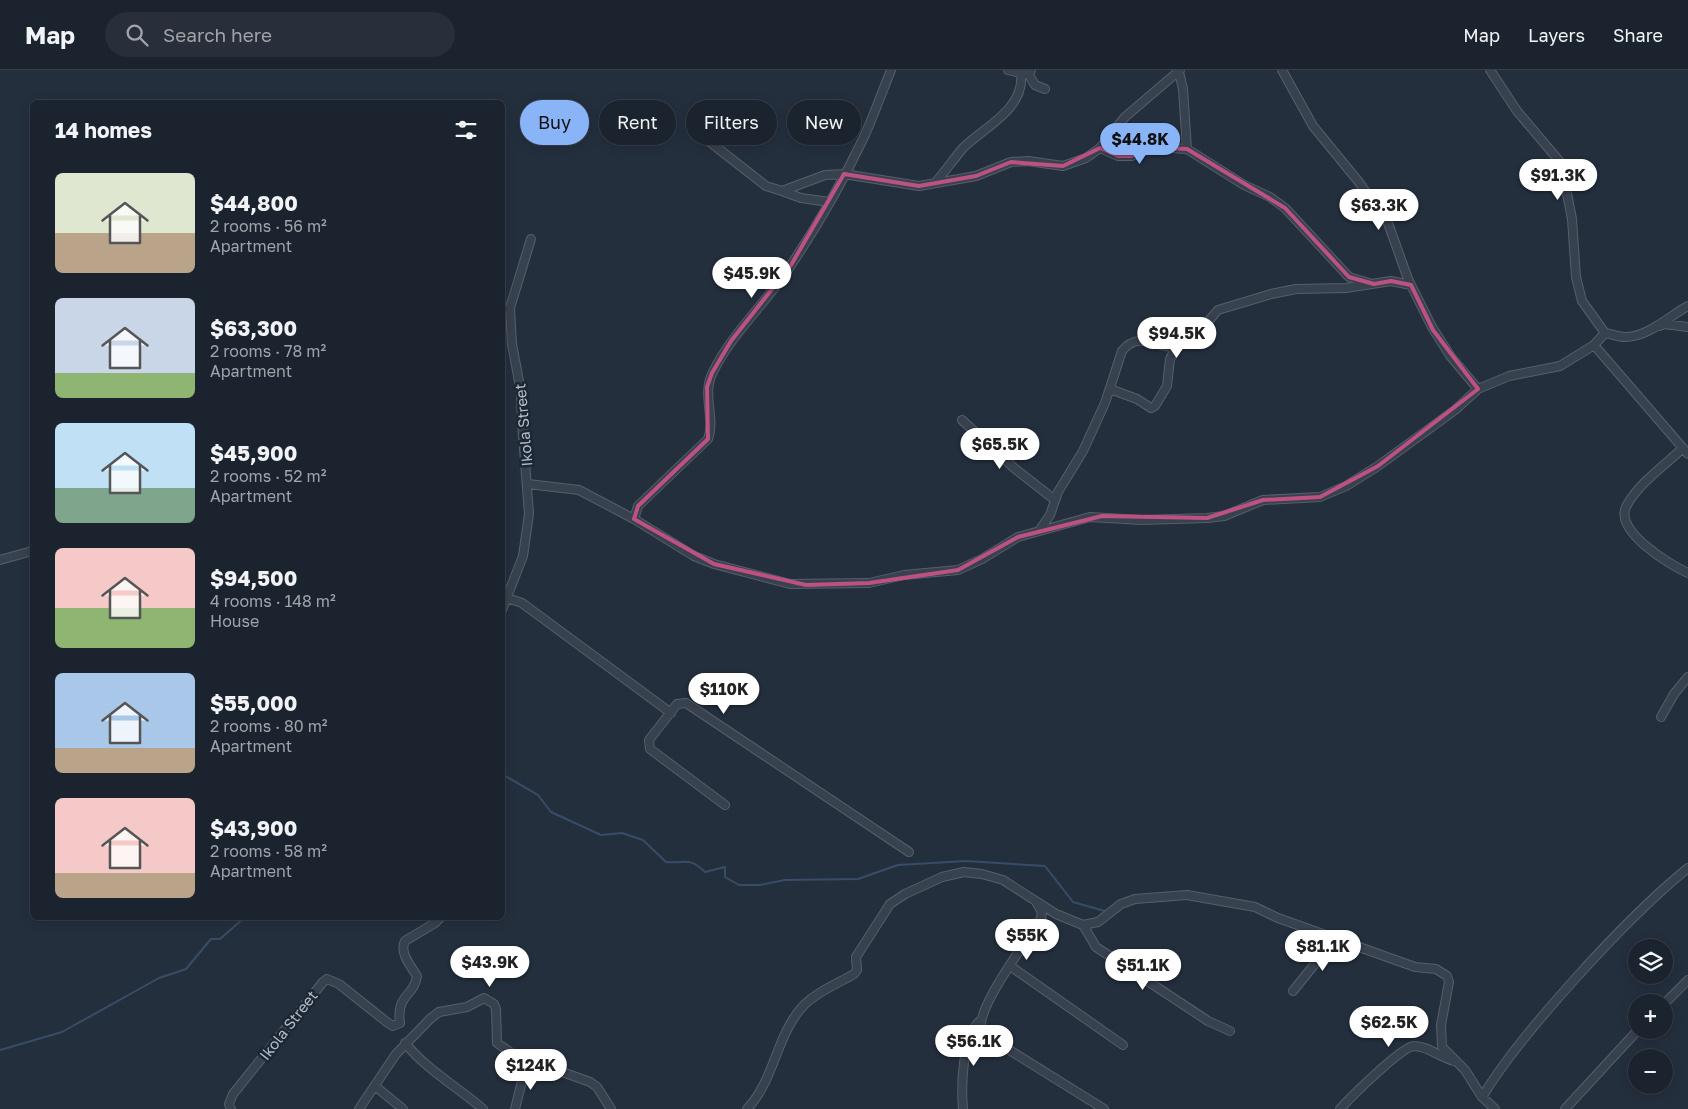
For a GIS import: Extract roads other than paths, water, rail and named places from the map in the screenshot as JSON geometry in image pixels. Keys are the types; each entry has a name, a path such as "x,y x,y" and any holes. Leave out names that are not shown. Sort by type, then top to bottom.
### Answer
{"street":[{"path":"634,520 638,506 708,438 710,430 707,387 712,373 731,341 754,315 791,266 829,202 864,138 891,70"},
{"path":"1008,70 1027,73 1035,85 1045,89"},
{"path":"1282,70 1313,126 1358,181 1388,223 1411,285 1438,336 1451,357 1478,388"},
{"path":"1490,70 1518,111 1561,163 1572,220 1576,277 1582,301 1605,334 1622,337 1636,335 1664,324 1688,327"},
{"path":"782,192 825,174 844,174 919,186 976,176 1011,162 1028,161 1063,166 1086,158 1100,148 1125,117 1180,71"},
{"path":"1180,71 1187,149"},
{"path":"936,182 963,149 1009,108 1019,94 1027,73"},
{"path":"714,145 766,186 801,198 829,202"},
{"path":"1100,148 1118,156 1132,156 1152,147 1187,149 1244,185 1270,197 1285,208 1348,277 1374,284"},
{"name":"Ikola Street","path":"505,603 523,556 529,514 522,422 522,392 512,344 510,308 531,239"},
{"path":"1110,389 1137,399 1152,408 1156,406 1167,386 1170,359 1176,347 1206,324 1218,310 1225,307 1296,289 1346,288 1391,281 1411,285"},
{"path":"1650,329 1688,306"},
{"path":"528,484 579,490 694,556 714,564 790,584 868,583 904,575 958,570 982,559 1018,537 1090,517 1142,520 1207,518 1224,516 1263,500 1320,497 1346,486 1378,466 1455,410 1478,388 1509,376 1560,366 1594,346 1605,334"},
{"path":"1039,531 1050,516 1055,500 1083,451 1110,389 1122,351 1127,345 1138,339 1147,339 1161,346 1176,347"},
{"path":"1594,346 1687,452 1637,492 1625,506 1624,514 1627,524 1640,542 1669,565 1688,573"},
{"path":"962,420 1014,468 1055,500"},
{"path":"0,560 30,552"},
{"path":"507,598 522,603 671,713"},
{"path":"1661,717 1674,694 1688,677"},
{"path":"725,805 650,749 650,740 677,704 686,703 909,852"},
{"path":"1482,1097 1497,1073 1545,1013 1624,924 1652,896 1688,868"},
{"path":"746,1109 761,1092 792,1023 800,1011 823,991 854,974 857,970 856,957 890,904 904,894 942,877 964,872 982,874 1003,880 1056,914 1084,925 1098,922 1121,904 1135,899 1187,895 1255,907 1278,918 1415,967 1436,969 1447,976 1448,987 1443,1007 1440,1036 1442,1047 1458,1062 1473,1080 1482,1097 1494,1109"},
{"path":"963,1109 961,1075 974,1027 981,1020 1000,982 1041,918 1042,912 1035,900"},
{"name":"Ikola Street","path":"232,1109 229,1104 233,1094 322,982 328,979 339,984 388,1023 393,1026 400,1024 398,1009 417,976 405,957 403,946 405,941 435,924 438,920"},
{"path":"1084,925 1096,947 1208,1021 1230,1031"},
{"path":"1293,991 1335,939"},
{"path":"1010,966 1123,1045"},
{"path":"1673,995 1688,980"},
{"path":"359,1109 405,1043 439,1012 468,1007 484,998 494,1004 498,1043 507,1052 579,1076 597,1087 611,1109"},
{"path":"981,1020 981,1029 990,1038 1104,1109"},
{"path":"1564,1109 1630,1039"},
{"path":"405,1043 440,1078 458,1088 482,1109"},
{"path":"1340,1109 1399,1054 1413,1046 1422,1047 1442,1058 1458,1062"},
{"path":"515,1109 522,1081 535,1062"},
{"path":"375,1086 402,1109"},
{"path":"602,1095 606,1109"}],"waterway":[{"path":"505,776 538,795 551,812 601,835 622,833 643,840 666,862 690,862 705,872 725,867 725,877 739,885 760,885 785,880 858,879 898,865 966,861 1045,866 1073,902 1108,912"},
{"path":"0,1050 62,1032 159,978 186,969 211,939 220,939 242,920"}]}
